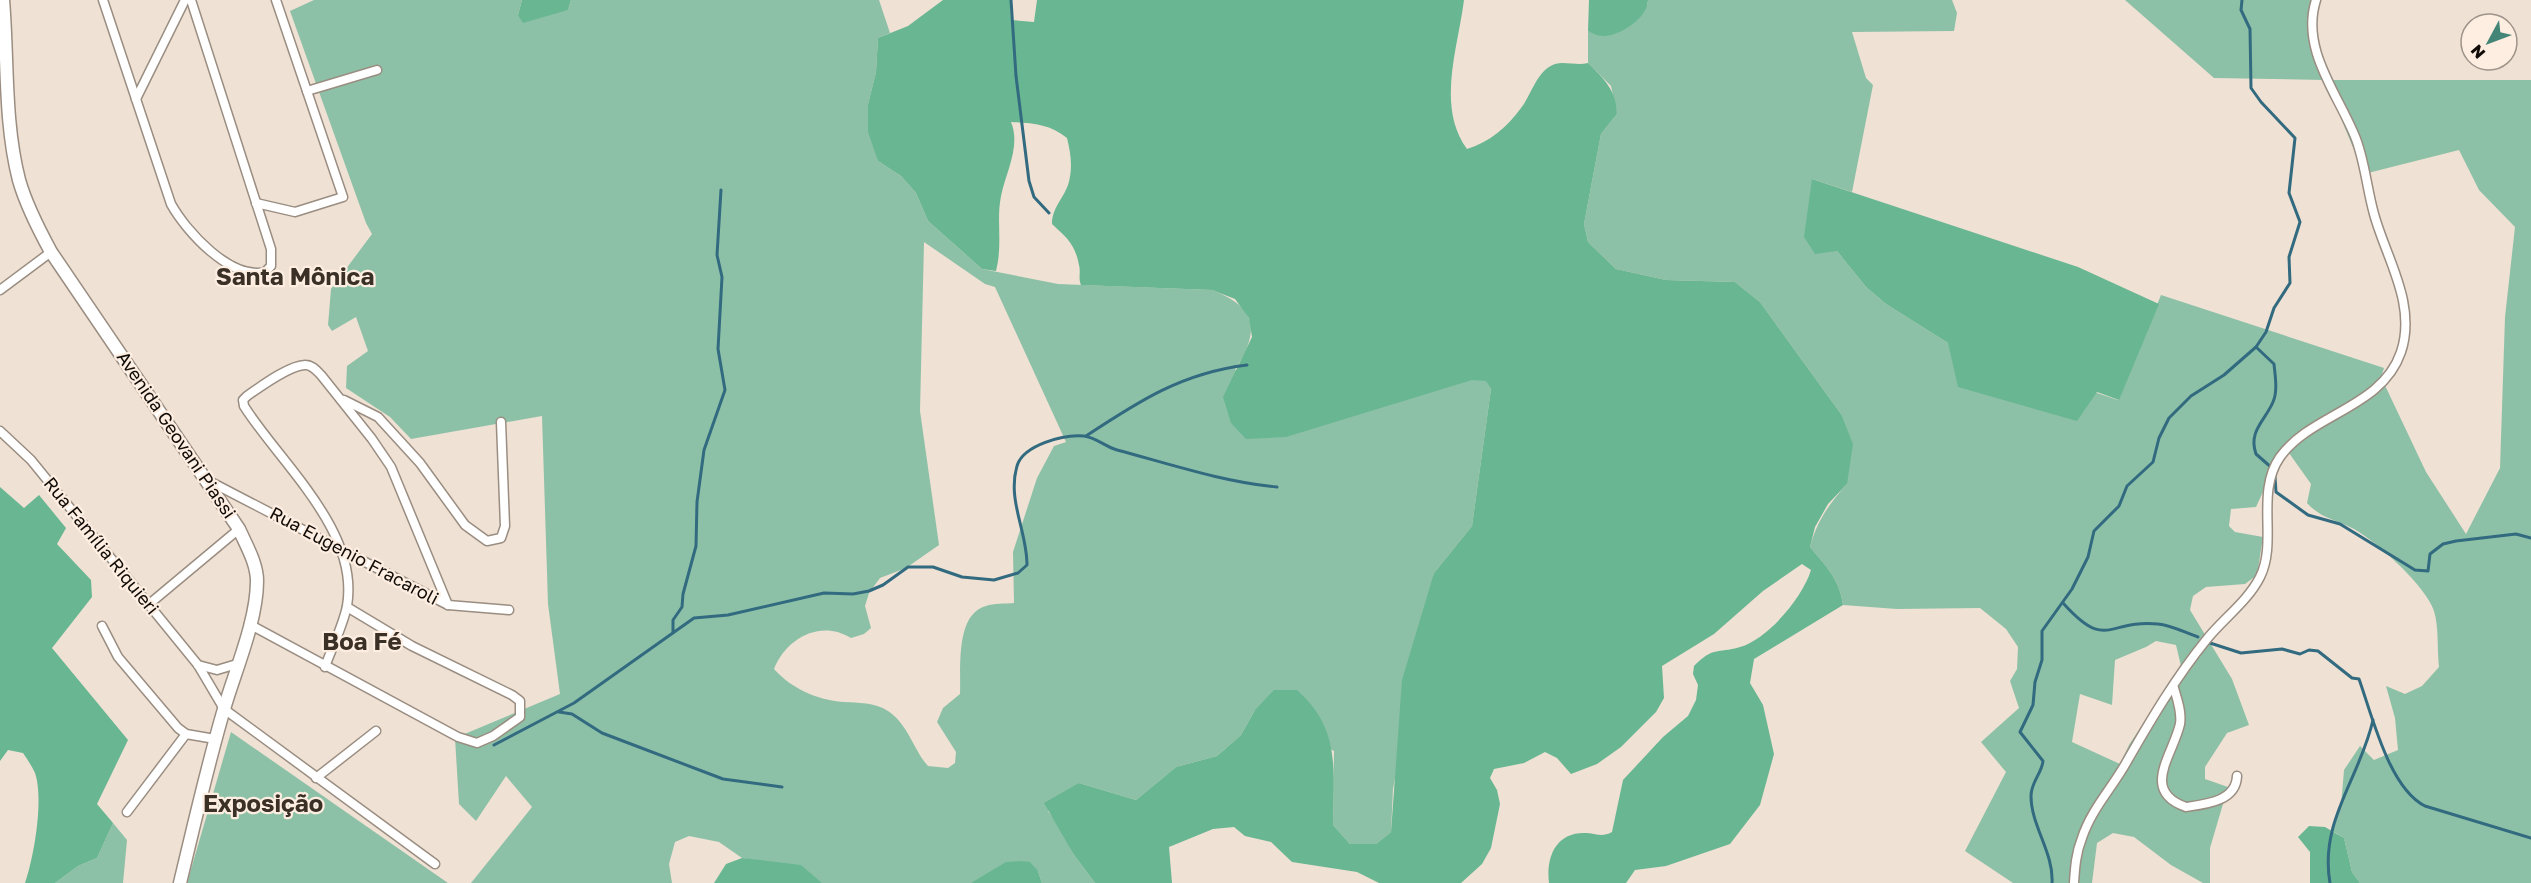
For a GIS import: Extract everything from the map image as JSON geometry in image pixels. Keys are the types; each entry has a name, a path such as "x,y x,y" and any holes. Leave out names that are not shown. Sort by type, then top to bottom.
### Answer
{"main road":[{"name":"Avenida Geovani Piassi","path":"4,9 12,139 20,182 51,252 239,530 257,578 256,595 249,624 215,739 180,883"}],"street":[{"path":"103,0 171,204 178,217 188,230 218,255 236,268 256,274 269,269 273,258 190,0"},
{"path":"136,99 185,0"},
{"path":"256,203 295,212 343,197 276,0"},
{"path":"2074,883 2076,856 2086,827 2149,721 2202,645 2260,578 2266,554 2269,486 2279,459 2304,434 2376,389 2393,368 2401,351 2405,331 2403,302 2374,217 2357,142 2317,55 2313,27 2316,0"},
{"path":"307,90 377,70"},
{"path":"0,290 51,252"},
{"path":"325,667 347,607 347,568 341,548 296,472 244,406 243,400 293,368 304,364 312,366 321,375 391,468 448,605"},
{"path":"341,399 378,417 420,462 465,525 487,541 501,538 505,526 501,422"},
{"name":"Rua Família Riquieri","path":"0,431 31,460 198,665 224,709"},
{"name":"Rua Eugenio Fracaroli","path":"206,479 448,605 509,610"},
{"path":"148,604 239,530"},
{"path":"249,624 458,737 477,742 493,736 520,717 520,701 512,695 412,646 347,607"},
{"path":"102,626 118,657 178,728 186,734 215,739"},
{"path":"198,665 217,670 237,664"},
{"path":"2174,688 2180,722 2162,774 2164,790 2169,798 2186,807 2225,798 2232,793 2237,776"},
{"path":"224,709 435,864"},
{"path":"316,778 376,731"},
{"path":"127,812 186,734"}],"green space":[{"path":"314,0 522,0 518,15 568,10 571,0 879,0 890,33 878,38 876,72 868,104 878,161 901,176 916,193 928,221 982,269 1058,284 1212,290 1239,304 1250,322 1251,332 1248,343 1235,370 1486,380 1491,389 1472,526 1434,573 1393,789 1391,832 1376,844 1350,844 1333,825 1334,751 1255,710 1241,735 1217,756 1176,767 1136,800 1079,783 1048,811 1059,826 1074,855 1095,883 1042,883 1038,871 971,883 822,883 766,862 742,858 719,842 689,836 675,842 669,864 672,883 471,883 532,807 506,776 476,821 459,804 455,738 560,694 548,604 542,416 411,439 390,417 346,388 347,366 368,351 356,317 332,331 328,325 331,289 372,234 366,223 290,11","holes":["924,242 985,284 995,287 1066,442 1054,446 1037,478 1013,552 1014,603 989,605 976,611 964,631 960,657 960,694 943,708 937,722 956,752 955,763 948,768 928,766 901,723 883,708 872,704 833,701 814,696 788,682 774,669 787,648 806,635 828,630 851,638 864,634 871,628 865,606 869,593 880,578 906,568 939,545 920,411"]},
{"path":"522,0 571,0 568,10 523,23 518,15"},
{"path":"943,0 1010,0 1011,20 1034,22 1037,0 1464,0 1454,57 1451,96 1458,133 1467,149 1491,138 1516,115 1539,77 1549,67 1559,63 1588,63 1600,75 1612,92 1617,114 1601,134 1584,224 1588,242 1616,269 1666,280 1735,282 1760,302 1841,414 1853,444 1847,484 1828,504 1815,527 1810,547 1827,567 1839,588 1843,605 1754,659 1750,683 1763,705 1774,754 1760,805 1730,844 1666,866 1635,870 1626,883 1549,883 1551,856 1559,842 1574,834 1601,835 1612,832 1623,780 1663,737 1688,716 1696,700 1698,685 1693,674 1694,666 1711,653 1751,643 1773,626 1783,616 1807,581 1811,570 1802,564 1763,591 1714,634 1662,666 1664,698 1656,712 1621,747 1597,764 1571,774 1557,758 1545,752 1524,763 1494,769 1490,778 1497,790 1500,804 1491,848 1482,864 1461,883 1379,883 1357,872 1292,862 1271,842 1245,836 1234,827 1213,829 1169,847 1172,883 1095,883 1074,855 1044,803 1079,783 1136,800 1176,767 1217,756 1241,735 1255,710 1274,690 1297,690 1322,720 1332,752 1333,825 1350,844 1376,844 1391,832 1402,680 1434,573 1472,526 1491,389 1486,381 1472,380 1286,437 1246,439 1231,423 1223,397 1252,337 1249,318 1235,299 1212,290 1081,285 1080,268 1073,246 1052,224 1054,213 1070,179 1071,162 1067,138 1061,133 1040,125 1011,122 1014,131 1014,150 1001,196 998,261 996,271 982,269 928,221 916,193 901,176 878,161 868,132 868,104 876,72 878,38 908,26"},
{"path":"1589,0 1648,0 1647,7 1638,20 1624,30 1602,36 1588,31"},
{"path":"1648,0 1952,0 1957,13 1954,31 1852,32 1866,78 1873,85 1852,192 1812,179 1837,251 1866,287 1886,304 1948,343 2118,400 2161,295 2384,368 2381,377 2426,472 2466,534 2500,468 2505,317 2515,227 2479,190 2459,150 2364,174 2325,80 2531,80 2531,883 2360,883 2352,872 2344,838 2331,830 2341,806 2344,770 2360,746 2374,760 2398,750 2395,718 2386,686 2405,694 2422,686 2439,667 2436,617 2421,589 2387,554 2364,535 2323,515 2307,503 2311,484 2284,446 2256,507 2231,509 2229,526 2235,532 2263,537 2257,575 2245,584 2206,587 2193,596 2190,610 2232,679 2249,725 2227,733 2205,767 2205,779 2228,787 2210,848 2210,883 2203,883 2171,865 2134,837 2113,833 2097,843 2092,883 2013,883 1965,851 2006,772 1981,742 2019,708 2010,681 2017,669 2018,647 2006,629 1980,608 1897,609 1843,605 1839,588 1827,567 1810,547 1824,513 1847,484 1841,414 1760,302 1735,282 1666,280 1616,269 1588,242 1584,224 1601,134 1617,114 1611,86 1588,63 1588,31 1603,36 1648,4","holes":["2156,641 2176,645 2181,666 2129,745 2120,764 2072,742 2080,694 2112,705 2115,660"]},
{"path":"2125,0 2313,0 2308,37 2325,80 2214,78"},
{"path":"1812,179 2078,267 2159,304 2119,400 2097,392 2077,421 1958,387 1948,343 1886,304 1866,287 1837,251 1815,254 1804,237"},
{"path":"0,487 24,508 39,495 66,528 57,544 91,580 92,597 52,648 128,740 97,804 113,823 97,858 78,866 55,883 25,883 37,828 38,784 34,770 23,753 8,750 0,761"},
{"path":"231,732 448,883 187,883"},
{"path":"113,823 127,840 123,883 55,883 78,866 97,858"},
{"path":"2309,826 2325,827 2344,838 2352,872 2360,883 2310,883 2310,852 2298,837"},
{"path":"742,858 801,865 822,883 714,883 726,864"},
{"path":"1006,862 1030,862 1038,871 1042,883 971,883"}],"waterway":[{"path":"1011,0 1016,76 1029,181 1034,197 1049,213"},
{"path":"2052,883 2050,861 2035,818 2031,796 2043,761 2020,732 2033,705 2035,682 2042,660 2042,631 2072,589 2088,557 2094,531 2119,506 2127,486 2153,462 2159,438 2169,418 2191,396 2224,375 2256,347 2266,332 2274,308 2290,283 2289,257 2300,222 2289,193 2295,138 2251,88 2250,29 2241,10 2242,0"},
{"path":"673,632 673,620 682,607 683,594 696,546 697,502 704,450 725,390 718,349 722,277 717,255 721,190"},
{"path":"2256,347 2274,364 2275,398 2258,426 2254,439 2256,454 2272,468"},
{"path":"1086,436 1162,390 1202,375 1247,365"},
{"path":"494,745 574,703 694,618 728,615 824,593 853,594 869,591 883,585 908,567 933,567 962,577 994,580 1018,573 1027,565 1014,491 1017,466 1027,452 1045,442 1084,436 1117,450 1197,472 1277,487"},
{"path":"2275,477 2276,492 2308,515 2340,524 2415,570 2428,571 2430,554 2443,544 2516,534 2531,538"},
{"path":"2063,603 2078,618 2099,630 2158,624 2198,637"},
{"path":"2210,643 2241,653 2282,649 2300,654 2309,650 2318,651 2352,678 2359,679 2383,749 2401,784 2412,797 2425,806 2531,838"},
{"path":"559,712 572,714 602,733 723,779 782,787"},
{"path":"2330,883 2328,861 2335,819 2367,741 2373,720"}],"district":[{"name":"Santa Mônica","path":"295,277"},
{"name":"Boa Fé","path":"362,642"},
{"name":"Exposição","path":"263,804"}]}
